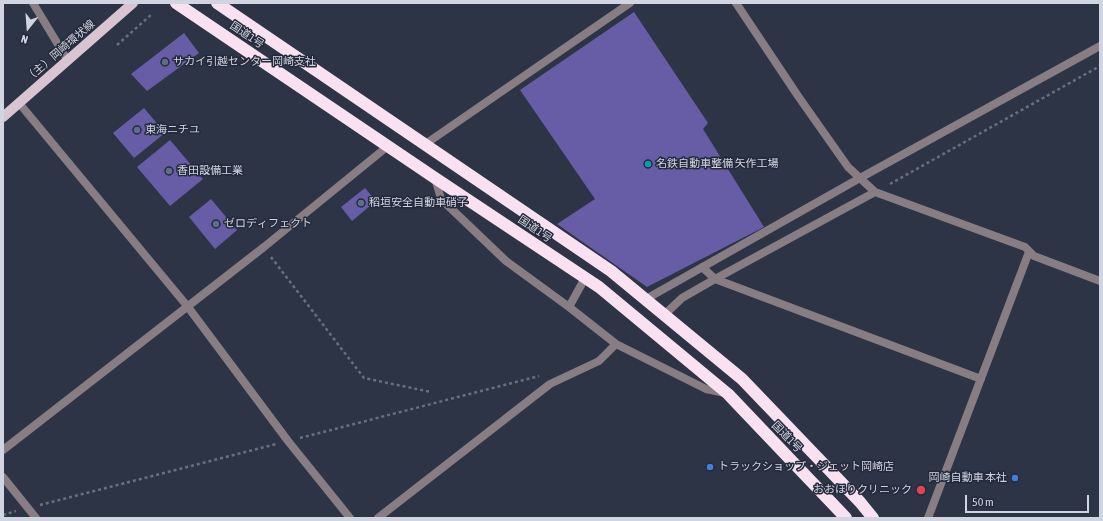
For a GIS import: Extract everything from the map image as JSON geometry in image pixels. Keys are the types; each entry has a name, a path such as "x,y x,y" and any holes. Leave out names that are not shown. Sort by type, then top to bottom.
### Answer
{"highway":[{"name":"国道1号","path":"176,3 599,287 728,394 844,517"},
{"name":"国道1号","path":"217,3 611,271 742,379 860,502 873,518"}],"main road":[{"name":"（主）岡崎環状線","path":"3,117 133,3"}],"street":[{"path":"33,3 68,61"},
{"path":"424,144 630,3"},
{"path":"736,3 848,167 875,192 1025,247 1034,256 1100,281"},
{"path":"646,299 860,178 1100,46"},
{"path":"19,103 188,307 288,441 350,518"},
{"path":"3,450 264,248 388,146"},
{"path":"435,178 441,199 506,262 569,307 616,344 706,389 728,394"},
{"path":"664,315 682,298 875,192"},
{"path":"928,518 1029,252"},
{"path":"702,267 715,279 981,379"},
{"path":"569,307 586,278"},
{"path":"378,518 550,384 600,361 616,344"},
{"path":"3,477 36,518"}],"path":[{"path":"117,45 152,14"},
{"path":"875,192 1100,66"},
{"path":"264,248 364,378 431,392"},
{"path":"29,508 540,376"}],"building":[{"name":"名鉄自動車整備 矢作工場","path":"634,12 708,123 703,129 764,227 647,287 557,224 595,199 520,90"},
{"path":"184,33 199,53 147,91 131,74"},
{"path":"144,108 165,133 134,158 113,133"},
{"path":"170,140 203,179 170,206 137,167"},
{"path":"365,188 376,201 352,221 341,207"},
{"path":"211,199 237,230 215,249 189,217"}],"place":[{"name":"サカイ引越センター岡崎支社","path":"165,62"},
{"name":"東海ニチユ","path":"137,130"},
{"name":"名鉄自動車整備 矢作工場","path":"648,164"},
{"name":"香田設備工業","path":"169,171"},
{"name":"稻垣安全自動車硝子","path":"361,203"},
{"name":"ゼロディフェクト","path":"216,224"},
{"name":"トラックショップ・ジェット岡崎店","path":"710,467"},
{"name":"岡崎自動車 本社","path":"1015,478"},
{"name":"おおほりクリニック","path":"921,490"}]}
